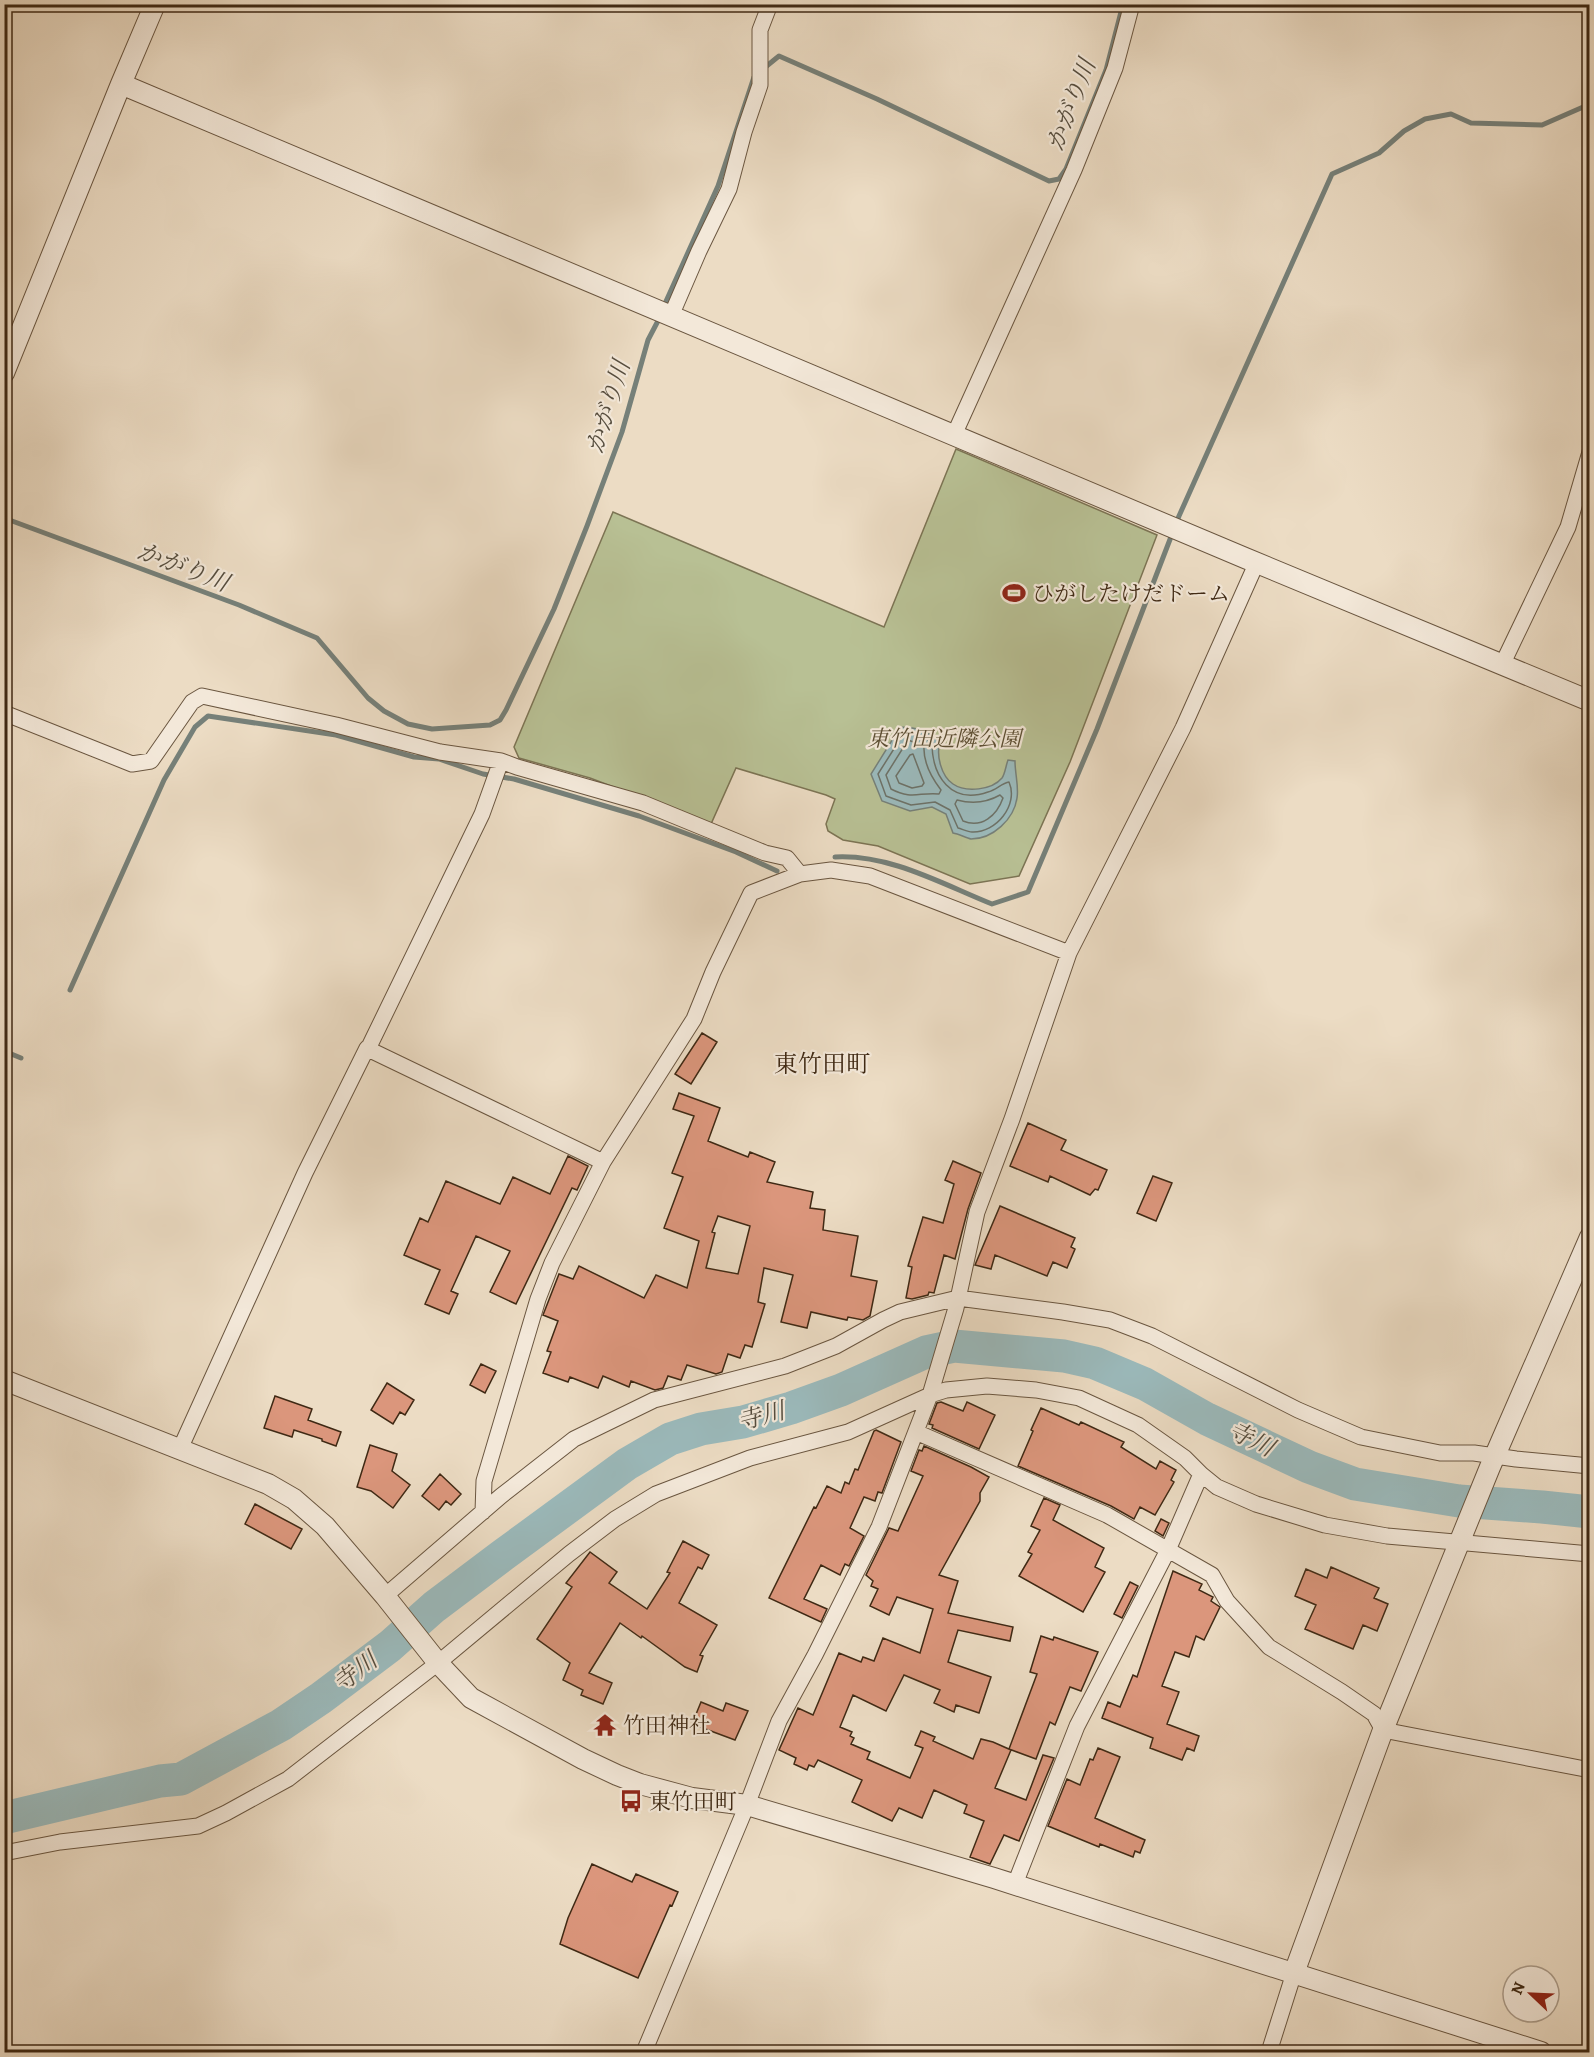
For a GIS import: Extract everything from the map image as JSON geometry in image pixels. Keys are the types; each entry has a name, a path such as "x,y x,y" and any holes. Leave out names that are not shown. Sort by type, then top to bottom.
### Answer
{"street":[{"path":"4,373 121,84 156,4"},
{"path":"671,316 729,189 744,132 760,85 760,30 770,4"},
{"path":"954,435 1074,170 1115,68 1132,4"},
{"path":"121,84 1590,702"},
{"path":"1502,665 1568,528 1590,452"},
{"path":"644,2052 747,1805 779,1721 879,1527 916,1432 932,1390 957,1303 977,1212 1012,1119 1069,953 1183,728 1257,562"},
{"path":"4,713 132,764 150,761 192,702 202,696 336,724 440,752 501,760 517,767 643,803 765,853 787,858 800,874"},
{"path":"180,1449 305,1173 482,814 501,760"},
{"path":"483,1512 484,1481 538,1299 552,1263 603,1162 694,1019 713,972 752,893 800,874 831,870 870,876 1069,953"},
{"path":"368,1049 603,1162"},
{"path":"1269,2052 1294,1973 1383,1730 1492,1461 1590,1237"},
{"path":"387,1598 483,1512 574,1439 643,1405 699,1387 785,1366 836,1346 900,1312 957,1303 1063,1312 1110,1320 1152,1336 1298,1410 1361,1437 1440,1453 1474,1453 1492,1461 1590,1466"},
{"path":"4,1380 268,1484 294,1499 325,1526 387,1598 436,1660 471,1698 617,1775 673,1793 747,1805 1015,1884 1541,2052"},
{"path":"4,1853 60,1842 198,1826 217,1817 288,1779 569,1554 615,1519 656,1494 750,1458 848,1432 932,1390 987,1386 1036,1389 1079,1398 1138,1425 1185,1458 1217,1487 1256,1504 1325,1526 1387,1536 1460,1539 1590,1554"},
{"path":"916,1432 1107,1515 1212,1575 1227,1601 1269,1647 1374,1714 1383,1730 1590,1770"},
{"path":"1015,1884 1077,1726 1168,1550 1201,1474"}],"green space":[{"name":"東竹田近隣公園","path":"956,449 1157,535 1070,762 1019,876 970,884 878,846 843,840 828,831 826,824 835,799 736,768 711,824 590,778 519,758 514,747 613,512 884,627"}],"water":[{"path":"898,727 921,730 940,742 940,765 945,776 958,787 986,788 1002,778 1008,760 1015,761 1017,798 1007,820 987,836 971,839 953,833 946,814 932,807 910,811 882,801 871,774"}],"building":[{"path":"702,1033 717,1042 691,1084 675,1074"},
{"path":"679,1093 720,1108 708,1141 748,1157 750,1152 775,1162 767,1182 813,1192 810,1208 825,1210 823,1230 858,1236 851,1276 877,1281 870,1316 863,1320 848,1317 847,1320 811,1312 807,1328 781,1322 793,1275 764,1268 758,1302 765,1304 752,1347 745,1345 740,1358 728,1354 722,1372 716,1374 687,1365 681,1380 668,1376 663,1388 655,1390 631,1381 629,1387 603,1376 598,1388 570,1377 568,1382 543,1373 551,1352 547,1351 558,1321 543,1315 559,1274 573,1279 579,1266 644,1298 656,1275 687,1288 699,1241 664,1228 683,1177 672,1173 694,1116 673,1109","holes":["718,1216 750,1226 738,1274 706,1268 715,1233 712,1232"]},
{"path":"1028,1123 1066,1140 1061,1150 1107,1170 1098,1190 1095,1189 1090,1195 1050,1176 1048,1182 1010,1166"},
{"path":"568,1156 588,1166 577,1190 572,1188 516,1304 490,1292 510,1251 476,1236 451,1291 458,1294 449,1314 425,1304 440,1270 404,1255 420,1218 428,1222 446,1181 500,1204 513,1177 550,1194"},
{"path":"953,1161 981,1173 968,1209 955,1259 944,1255 934,1293 929,1292 928,1295 912,1299 906,1298 912,1267 908,1266 923,1217 943,1223 954,1184 945,1180"},
{"path":"1153,1176 1172,1183 1156,1221 1137,1213"},
{"path":"1000,1206 1075,1238 1071,1247 1075,1249 1067,1268 1053,1262 1047,1276 995,1255 991,1269 975,1265"},
{"path":"481,1364 496,1371 485,1393 470,1385"},
{"path":"387,1383 414,1400 405,1415 400,1412 393,1424 371,1410"},
{"path":"275,1396 312,1409 308,1420 341,1432 336,1446 294,1430 292,1437 264,1428"},
{"path":"941,1402 963,1411 967,1402 995,1415 979,1449 932,1428 933,1425 929,1424 937,1403"},
{"path":"1041,1408 1079,1425 1081,1422 1124,1442 1121,1447 1156,1469 1160,1461 1176,1470 1171,1480 1174,1482 1155,1515 1140,1507 1134,1519 1111,1506 1018,1466"},
{"path":"876,1430 901,1442 882,1493 878,1492 875,1501 864,1497 850,1528 864,1536 849,1566 845,1564 840,1575 821,1565 804,1599 827,1609 821,1622 769,1598 814,1507 816,1508 827,1486 841,1493 845,1482 849,1484"},
{"path":"370,1445 397,1454 392,1471 410,1485 393,1508 371,1491 357,1487"},
{"path":"924,1446 989,1477 980,1493 980,1501 939,1575 958,1581 948,1613 1013,1627 1010,1641 958,1630 948,1662 991,1677 979,1713 956,1705 954,1712 934,1703 940,1690 904,1675 886,1711 853,1695 840,1727 852,1732 850,1736 854,1738 851,1744 870,1752 867,1759 910,1778 923,1748 915,1745 921,1731 935,1737 933,1741 973,1759 981,1739 993,1742 1011,1750 995,1788 1026,1800 1043,1755 1054,1758 1019,1841 1004,1835 990,1864 970,1857 984,1821 964,1813 967,1805 934,1790 922,1818 899,1808 892,1821 852,1802 862,1780 818,1760 814,1767 809,1765 807,1770 794,1764 796,1758 779,1750 798,1708 813,1715 839,1653 861,1662 863,1657 874,1661 883,1638 920,1653 933,1609 897,1597 889,1615 870,1606 878,1589 871,1586 873,1581 866,1575 889,1528 898,1531 923,1476 911,1471 919,1450 922,1451"},
{"path":"440,1474 461,1494 451,1505 446,1501 439,1510 422,1496"},
{"path":"1044,1498 1060,1505 1053,1520 1104,1548 1095,1567 1105,1572 1083,1612 1019,1576 1032,1554 1028,1552 1040,1530 1031,1526"},
{"path":"255,1504 302,1529 291,1549 245,1524"},
{"path":"1161,1519 1169,1523 1163,1536 1155,1531"},
{"path":"683,1541 709,1555 702,1569 698,1567 679,1603 717,1625 700,1655 703,1656 697,1672 685,1667 620,1623 589,1673 612,1683 603,1704 581,1695 583,1690 563,1680 570,1663 537,1639 572,1587 566,1583 590,1552 617,1572 609,1583 647,1609 670,1573 667,1572"},
{"path":"1331,1567 1379,1588 1374,1598 1388,1604 1377,1631 1363,1625 1353,1649 1305,1629 1316,1605 1295,1596 1306,1569 1327,1578"},
{"path":"1173,1571 1202,1584 1199,1590 1213,1597 1211,1601 1220,1607 1204,1640 1196,1636 1189,1657 1175,1652 1162,1686 1179,1692 1167,1724 1199,1736 1194,1751 1187,1748 1182,1760 1150,1748 1153,1738 1102,1718 1108,1702 1120,1707 1133,1675 1137,1677"},
{"path":"1130,1582 1138,1586 1122,1618 1114,1614"},
{"path":"1041,1636 1053,1640 1054,1637 1098,1652 1081,1691 1070,1687 1055,1725 1050,1722 1036,1759 1009,1749 1037,1674 1030,1672"},
{"path":"701,1702 723,1711 726,1703 748,1711 735,1740 692,1724"},
{"path":"1098,1748 1120,1757 1095,1818 1145,1840 1140,1853 1135,1851 1133,1857 1100,1844 1099,1847 1048,1826 1067,1779 1080,1785 1090,1759 1093,1760"},
{"path":"592,1864 632,1882 636,1874 678,1892 638,1978 560,1944 568,1918"}],"waterway":[{"name":"かがり川","path":"763,69 779,56 877,99 1049,181 1059,179 1066,169 1106,70 1123,4"},
{"name":"かがり川","path":"663,308 718,186 754,77"},
{"path":"835,857 855,857 896,865 992,904 1028,892 1097,729 1179,516 1332,174 1379,153 1404,131 1425,119 1451,114 1471,123 1542,125 1590,104"},
{"name":"かがり川","path":"4,518 239,605 317,638 368,698 384,711 408,724 432,729 490,725 500,720 506,710 554,609 622,432 648,340 660,317"},
{"path":"70,990 164,780 195,727 208,716 336,735 414,757 439,759 483,774 514,779 639,816 736,852 777,871"},
{"path":"4,1051 21,1058"},
{"name":"寺川","path":"4,1818 160,1781 181,1779 281,1725 321,1698 503,1555 627,1464 670,1439 701,1429 743,1422 791,1408 841,1390 926,1352 954,1346 1064,1356 1095,1363 1145,1384 1207,1419 1309,1467 1355,1484 1459,1501 1590,1512"}],"place":[{"name":"ひがしたけだドーム","path":"1014,593"},
{"name":"竹田神社","path":"605,1725"},
{"name":"東竹田町","path":"631,1801"}],"district":[{"name":"東竹田町","path":"822,1064"}]}
